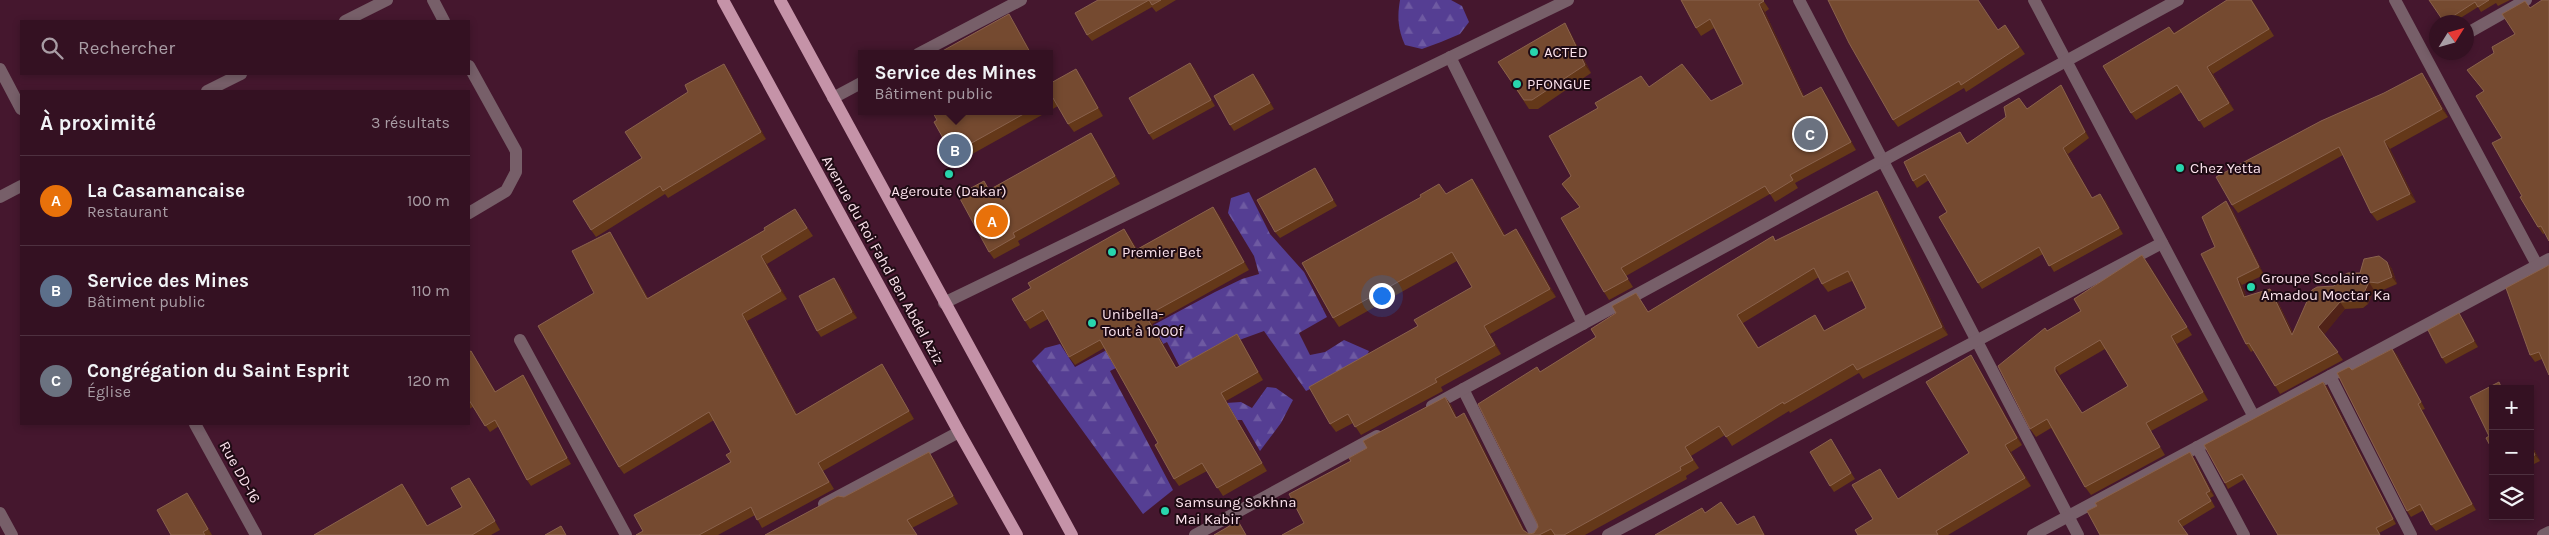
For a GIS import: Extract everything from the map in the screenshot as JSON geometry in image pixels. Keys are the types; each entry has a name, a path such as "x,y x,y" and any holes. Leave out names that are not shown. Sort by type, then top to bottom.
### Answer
{"main road":[{"name":"Avenue du Roi Fahd Ben Abdel Aziz","path":"723,0 959,432 1018,535"},
{"path":"780,0 1072,535"}],"street":[{"path":"347,20 387,0"},
{"path":"433,0 443,20"},
{"path":"926,50 1020,0"},
{"path":"944,303 1568,0"},
{"path":"1799,0 2078,535"},
{"path":"2034,0 2254,417"},
{"path":"1421,412 2178,0"},
{"path":"2395,0 2429,51"},
{"path":"2474,29 2526,0"},
{"path":"1450,57 1583,324"},
{"path":"2434,60 2537,266"},
{"path":"470,68 516,152 516,172 506,191 470,212"},
{"path":"0,69 20,107"},
{"path":"209,90 239,75"},
{"path":"833,98 858,86"},
{"path":"0,197 20,187"},
{"path":"1608,535 2162,243"},
{"path":"2033,535 2549,259"},
{"path":"520,340 626,535"},
{"path":"2330,376 2411,535"},
{"path":"1463,389 1536,535"},
{"name":"Rue DD-16","path":"196,425 256,535"},
{"path":"1195,535 1386,431"},
{"path":"810,512 959,432"},
{"path":"2197,447 2244,535"},
{"path":"0,513 12,535"},
{"path":"2543,535 2549,532"}],"green space":[{"path":"1400,0 1451,0 1462,6 1469,22 1460,34 1422,49 1405,45 1399,23"},
{"path":"1249,192 1270,234 1304,272 1327,317 1299,333 1310,355 1325,352 1344,340 1369,351 1363,363 1306,391 1264,331 1242,339 1203,361 1226,403 1241,402 1252,408 1267,387 1276,388 1293,400 1281,423 1260,451 1242,420 1235,420 1212,429 1167,342 1110,371 1173,490 1143,514 1032,361 1045,348 1060,344 1075,367 1215,292 1242,279 1259,274 1254,256 1228,213 1231,198"}],"building":[{"path":"1098,0 1149,0 1087,35 1075,13"},
{"path":"1149,0 1161,0 1152,5"},
{"path":"1681,0 1763,0 1759,4 1803,97 1821,87 1851,142 1790,175 1793,180 1770,194 1765,186 1621,268 1628,279 1604,292 1561,218 1580,207 1562,184 1571,176 1549,136 1598,108 1595,103 1641,76 1649,87 1682,64 1711,101 1743,84 1710,19 1696,28"},
{"path":"1828,0 1978,0 1998,30 2005,25 2019,47 1961,85 1959,81 1893,120 1849,43"},
{"path":"2227,0 2251,0 2269,29 2207,67 2229,103 2199,121 2177,85 2131,113 2103,66 2169,27 2174,34"},
{"path":"2429,0 2489,0 2478,7 2475,2 2455,15 2439,15"},
{"path":"2542,0 2549,0 2549,241 2541,226 2538,227 2520,197 2522,196 2492,143 2502,138 2476,96 2484,91 2467,70 2494,53 2492,47 2515,34 2502,14 2525,1 2530,8"},
{"path":"1009,14 1029,50 944,50"},
{"path":"1565,23 1585,65 1532,100 1524,100 1498,62"},
{"path":"1190,63 1211,100 1149,134 1129,98"},
{"path":"724,64 761,132 663,191 660,186 591,230 573,201 642,158 625,132 688,92 685,85"},
{"path":"1076,69 1098,108 1068,124 1053,98 1053,82"},
{"path":"2422,73 2442,109 2384,141 2410,194 2371,213 2339,147 2232,205 2216,177 2321,121 2384,93"},
{"path":"1253,74 1270,103 1230,125 1214,96"},
{"path":"2061,85 2085,132 2063,148 2092,198 2100,194 2119,228 2049,266 2039,247 1978,283 1939,217 1947,212 1925,174 1913,181 1904,162 1960,132 1967,144 2006,117 2004,107 2019,98 2027,109"},
{"path":"934,115 1022,115 952,154 934,122 937,120"},
{"path":"1091,133 1115,176 1013,233 1015,237 989,252 958,195 984,181 989,190"},
{"path":"1315,168 1333,200 1275,232 1257,200"},
{"path":"1472,179 1504,236 1516,229 1550,289 1484,326 1495,345 1435,379 1437,382 1355,427 1348,414 1330,424 1309,387 1418,326 1414,320 1472,287 1452,252 1333,318 1302,263 1421,197 1420,195 1439,184 1446,194"},
{"path":"1877,191 1942,327 1857,370 1853,364 1784,404 1783,402 1726,437 1719,426 1685,447 1693,460 1680,467 1681,470 1564,535 1555,535 1551,529 1539,535 1282,535 1304,523 1289,494 1351,461 1349,458 1367,448 1363,441 1445,397 1456,418 1464,413 1523,530 1529,534 1534,533 1538,527 1537,523 1478,404 1537,367 1540,372 1596,337 1591,329 1616,313 1612,306 1636,293 1648,312 1773,236 1775,241","holes":["1814,268 1822,284 1848,271 1866,308 1824,331 1815,315 1758,348 1737,315"]},
{"path":"2226,201 2259,267 2237,278 2244,297 2270,289 2292,335 2312,290 2317,287 2334,286 2338,278 2348,273 2360,273 2364,259 2379,256 2387,262 2392,277 2378,283 2369,282 2358,301 2340,302 2318,327 2338,352 2275,386 2249,343 2246,344 2201,254 2215,247 2202,217"},
{"path":"1213,207 1244,262 1146,316 1176,368 1237,334 1258,372 1221,393 1262,463 1217,488 1202,463 1174,479 1155,445 1158,443 1100,340 1069,357 1043,310 1025,321 1012,299 1031,288 1028,283 1124,229 1136,250"},
{"path":"795,209 807,228 761,256 781,291 742,314 796,415 882,364 909,411 818,463 829,482 757,520 751,507 699,535 636,535 643,531 634,515 731,462 726,455 731,452 709,412 619,467 538,326 594,293 572,251 610,232 647,299 765,230 764,228"},
{"path":"2142,255 2187,327 2171,336 2203,392 2146,423 2160,447 2085,487 2047,419 2030,429 1998,366 2045,328 2047,331 2081,311 2074,299","holes":["2100,340 2128,386 2082,413 2055,371 2055,367"]},
{"path":"2549,265 2549,375 2539,352 2530,355 2506,288"},
{"path":"834,278 852,312 817,331 799,296"},
{"path":"2459,313 2474,341 2442,358 2428,330"},
{"path":"2392,349 2421,402 2418,404 2472,504 2431,525 2420,504 2407,511 2337,373 2349,367 2352,370"},
{"path":"471,351 495,392 523,375 567,458 527,480 495,420 485,426 470,402"},
{"path":"1971,355 2017,438 2005,445 2025,478 1936,531 1938,535 1858,535 1855,530 1873,519 1852,485 1880,469 1898,499 1969,453 1926,382"},
{"path":"2323,382 2393,519 2376,528 2380,535 2278,535 2242,474 2225,483 2204,445"},
{"path":"2489,387 2489,436 2470,397"},
{"path":"1831,439 1851,473 1830,486 1810,452"},
{"path":"929,452 953,496 907,520 917,535 765,535 838,496 844,497"},
{"path":"2190,452 2210,491 2206,493 2211,501 2178,521 2188,535 2100,535 2087,511 2097,506 2095,503"},
{"path":"469,478 495,521 472,535 314,535 402,484 427,526 462,507 451,488"},
{"path":"187,493 208,529 203,532 205,535 171,535 157,510"},
{"path":"1721,502 1737,525 1754,516 1764,535 1655,535 1702,508 1705,513"},
{"path":"1238,521 1246,535 1214,535"},
{"path":"561,526 566,535 545,535"}],"place":[{"name":"ACTED","path":"1534,52"},
{"name":"PFONGUE","path":"1517,84"},
{"name":"Congrégation du Saint Esprit","path":"1810,134"},
{"name":"Service des Mines","path":"955,150"},
{"name":"Chez Yetta","path":"2180,168"},
{"name":"Ageroute (Dakar)","path":"949,174"},
{"name":"La Casamancaise","path":"992,221"},
{"name":"Premier Bet","path":"1112,252"},
{"name":"Groupe Scolaire Amadou Moctar Ka","path":"2251,287"},
{"name":"Unibella- Tout à 1000f","path":"1092,323"},
{"name":"Samsung Sokhna Mai Kabir","path":"1165,511"}]}
